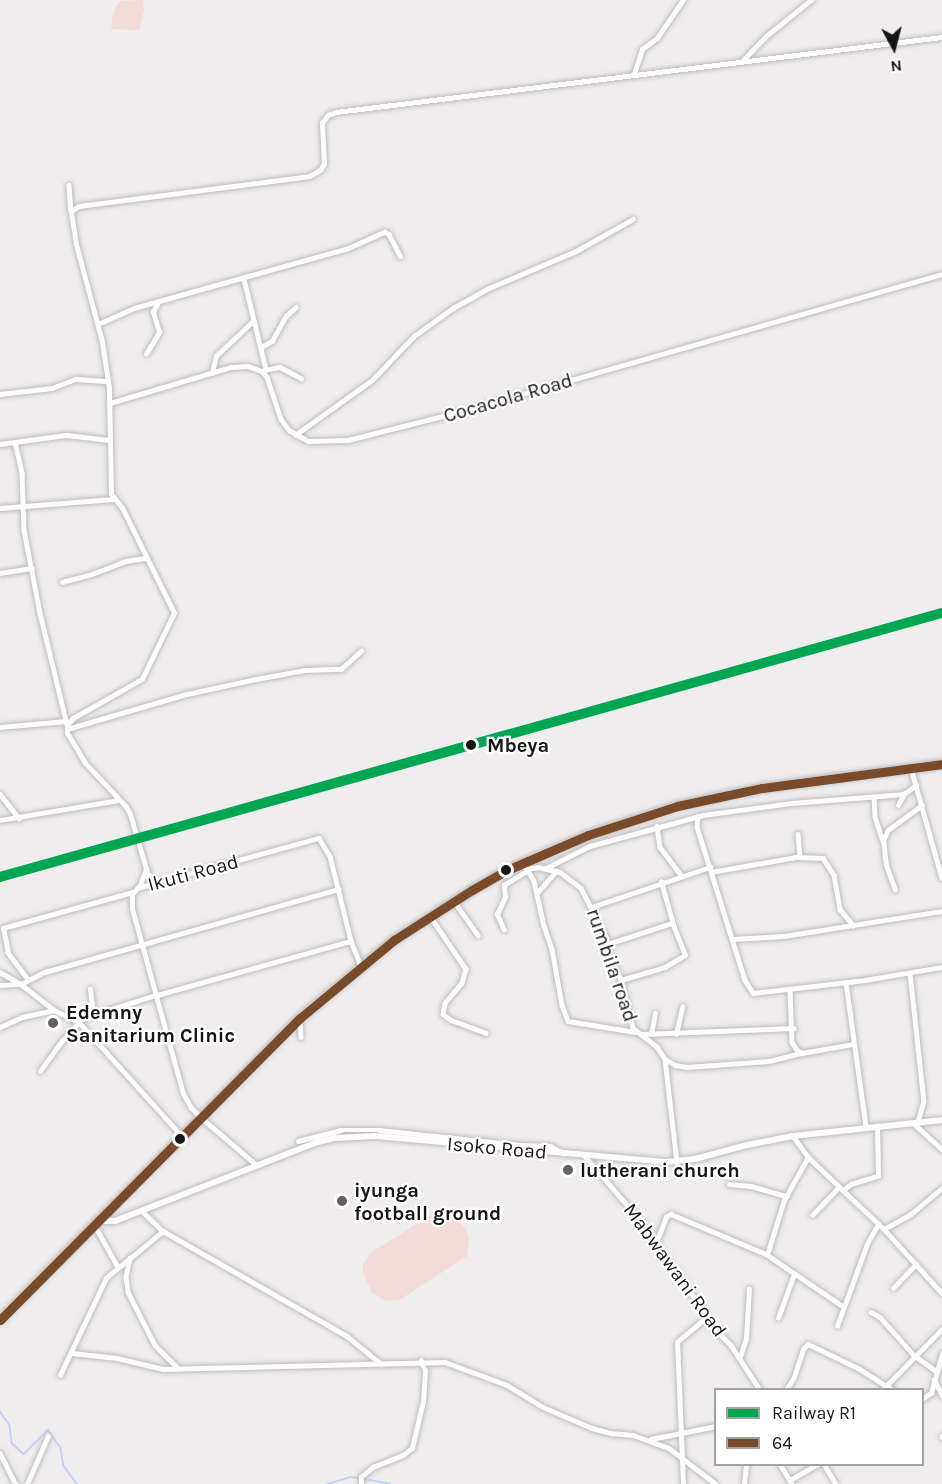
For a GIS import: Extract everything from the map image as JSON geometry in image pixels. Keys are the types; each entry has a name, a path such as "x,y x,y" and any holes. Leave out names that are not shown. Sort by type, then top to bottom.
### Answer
{"highway":[{"path":"1,1317 300,1018 361,966 454,901 588,835 677,806 762,788 942,764"}],"street":[{"path":"634,74 642,50 657,38 683,0"},
{"path":"743,60 765,36 811,0"},
{"path":"71,211 79,206 310,176 320,170 324,164 322,123 328,115 336,112 942,37"},
{"path":"66,725 76,715 142,679 173,619 171,603 145,558 121,506 113,499 110,489 108,381 98,324 76,244 69,185"},
{"path":"244,279 261,347 264,370 281,418 295,435 372,380 414,336 453,308 489,288 576,251 633,219"},
{"path":"98,324 122,312 346,249 384,232 389,234 400,256"},
{"name":"Cocacola Road","path":"295,435 318,442 362,438 942,274"},
{"path":"146,354 159,332 153,312 158,302"},
{"path":"261,347 272,341 286,316 296,307"},
{"path":"212,373 216,356 254,321"},
{"path":"110,403 240,366 264,370 280,368 301,378"},
{"path":"0,394 52,388 76,379 108,381"},
{"path":"0,444 67,435 109,440"},
{"path":"15,442 22,473 24,530 66,725 77,753 130,814 146,869 153,884"},
{"path":"0,508 113,499"},
{"path":"62,582 126,561 145,558"},
{"path":"0,573 32,568"},
{"path":"0,727 66,725 276,674 341,669 361,651"},
{"path":"912,768 942,879"},
{"path":"898,805 904,794 916,785"},
{"path":"0,794 19,818"},
{"path":"546,868 591,846 698,816 792,803 904,794"},
{"path":"874,797 875,817 883,841 886,865 895,890"},
{"path":"0,820 119,800"},
{"path":"883,841 888,830 921,805"},
{"path":"698,816 697,827 732,939 751,990 757,994 942,967"},
{"path":"688,819 697,827"},
{"path":"657,826 660,847 681,875"},
{"path":"798,834 800,857"},
{"name":"Ikuti Road","path":"256,1166 201,1118 191,1108 183,1094 132,909 135,890 320,838 330,856 351,940 361,966"},
{"path":"934,848 942,847"},
{"path":"592,907 681,875 710,869 817,856 826,861 835,881 840,909 853,925"},
{"path":"504,930 497,914 505,897 504,885 525,868 537,893 543,926 553,953 562,1005 568,1021 651,1034 794,1028"},
{"name":"rumbila road","path":"525,868 546,868 556,871 581,888 608,944 621,980 628,1016 637,1033 657,1047 665,1059"},
{"path":"28,980 5,947 3,928 135,890 146,869"},
{"path":"537,893 556,871"},
{"path":"621,980 665,967 685,957 672,923 661,882"},
{"path":"0,985 21,984 45,972 338,889"},
{"path":"454,901 478,935"},
{"path":"732,939 784,936 942,910"},
{"path":"430,916 466,969 465,979 445,1003 443,1014 451,1020 486,1033"},
{"path":"608,944 672,923"},
{"path":"81,1020 157,995 351,940"},
{"path":"0,972 21,984 54,1010 81,1020 182,1137"},
{"path":"910,972 924,1101 916,1122 942,1149"},
{"path":"846,982 866,1126"},
{"path":"40,1071 92,1006 90,989"},
{"path":"790,990 794,1028 793,1044 802,1053"},
{"path":"676,1034 682,1008"},
{"path":"0,1027 22,1017 54,1010"},
{"path":"651,1034 655,1013"},
{"path":"300,1018 301,1037"},
{"path":"665,1059 675,1065 687,1067 770,1061 853,1044"},
{"path":"665,1059 677,1162"},
{"name":"Isoko Road","path":"97,1223 116,1221 326,1139 355,1136 677,1162 793,1136 866,1126 942,1120"},
{"path":"812,1215 841,1188 878,1176 877,1126"},
{"path":"298,1141 341,1130 379,1130 519,1145 553,1146 563,1153"},
{"path":"793,1136 808,1156 884,1229 942,1293"},
{"name":"Mabwawani Road","path":"584,1155 626,1203 706,1318 740,1358 759,1388"},
{"path":"767,1255 787,1196 808,1156"},
{"path":"729,1184 760,1188 787,1196"},
{"path":"884,1229 906,1218 942,1188"},
{"path":"141,1210 163,1231 347,1336 380,1363"},
{"path":"656,1243 666,1217 670,1214 767,1255 844,1307"},
{"path":"97,1223 118,1267"},
{"path":"837,1326 867,1244 878,1224"},
{"path":"60,1375 103,1282 163,1231"},
{"path":"130,1258 126,1276 128,1292 155,1345 178,1368"},
{"path":"893,1288 916,1264"},
{"path":"778,1318 794,1274"},
{"path":"935,1286 942,1281"},
{"path":"740,1358 746,1338 748,1289"},
{"path":"871,1312 880,1317 914,1355 936,1371"},
{"path":"683,1484 683,1432 677,1342 706,1318"},
{"path":"883,1388 942,1329"},
{"path":"787,1388 796,1372 803,1349 808,1344 892,1388"},
{"path":"72,1353 117,1358 158,1368 445,1362 507,1385 543,1407 592,1428 649,1439 683,1457 716,1484"},
{"path":"924,1398 931,1393 942,1354"},
{"path":"361,1484 361,1477 373,1467 403,1455 412,1448 423,1401 425,1371 422,1361"},
{"path":"934,1379 942,1395"},
{"path":"649,1439 714,1426"},
{"path":"27,1484 48,1436"},
{"path":"0,1453 16,1484"},
{"path":"744,1484 746,1466"},
{"path":"781,1466 791,1482 815,1466"},
{"path":"825,1466 836,1484"}],"shaded area":[{"path":"143,0 144,11 139,30 111,29 113,13 120,1"},
{"path":"446,1214 457,1219 465,1228 469,1238 467,1256 401,1299 386,1301 372,1293 363,1272 363,1265 370,1253 431,1215"}],"waterway":[{"path":"0,1411 10,1426 12,1443 24,1454 48,1430 61,1448 64,1466 77,1484"},
{"path":"328,1484 351,1477 358,1478"},
{"path":"363,1479 390,1484"}],"rail line":[{"name":"R1","path":"0,877 942,613"}],"transit line":[{"name":"64","path":"0,1320 300,1018 394,940 472,890 507,870 588,835 677,806 762,788 942,764"}],"place":[{"name":"Mbeya","path":"471,745"},
{"name":"Edemny Sanitarium Clinic","path":"53,1023"},
{"name":"lutherani church","path":"568,1170"},
{"name":"iyunga football ground","path":"342,1201"}]}
